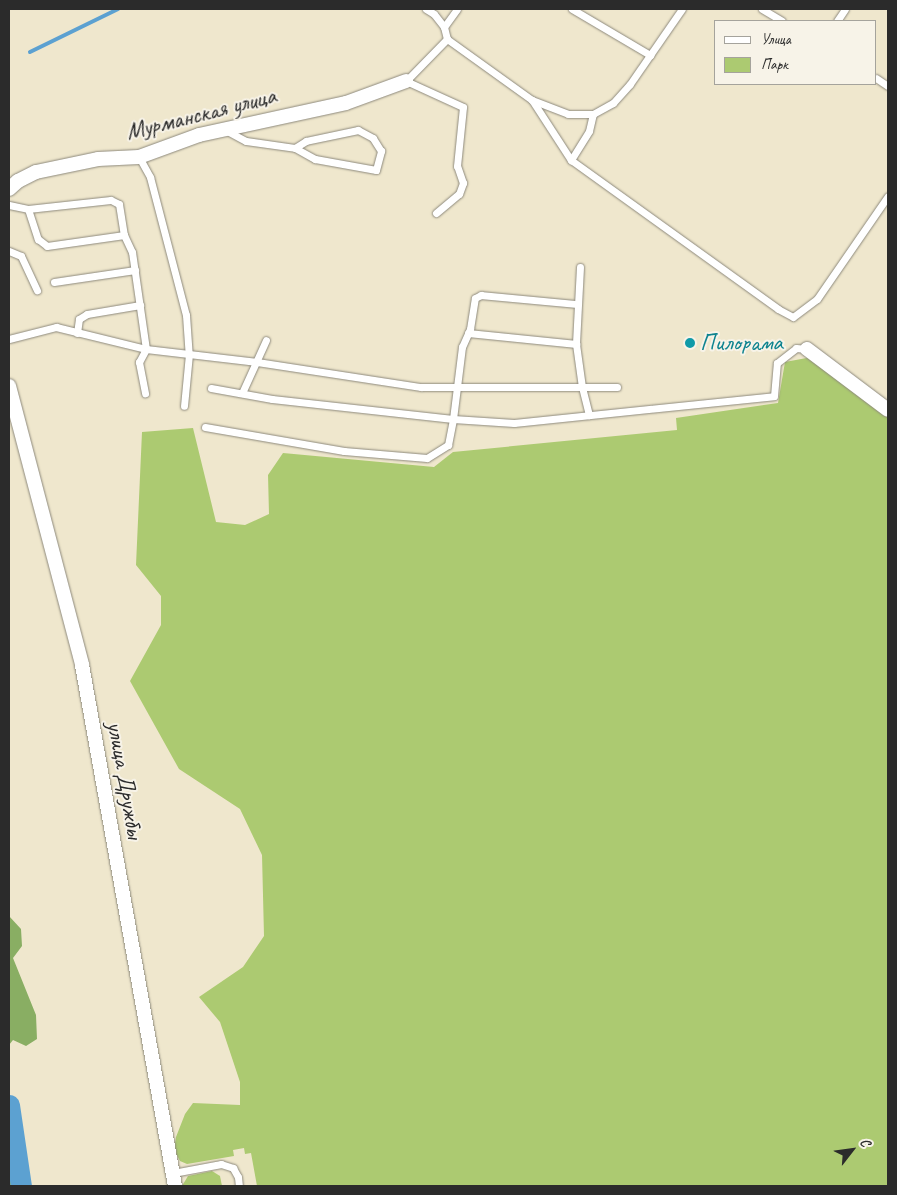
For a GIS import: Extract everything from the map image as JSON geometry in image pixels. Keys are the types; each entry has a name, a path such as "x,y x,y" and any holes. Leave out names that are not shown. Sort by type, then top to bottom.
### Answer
{"street":[{"name":"Мурманская улица","path":"9,189 18,181 36,172 98,159 139,157 199,135 346,103 406,81"},
{"path":"807,350 888,410"},
{"name":"улица Дружбы","path":"9,386 82,665 174,1179"}],"lane":[{"path":"426,9 434,14 444,27 446,39 532,100 568,114 592,114 614,103 682,9"},
{"path":"444,27 457,9"},
{"path":"572,9 650,55"},
{"path":"762,9 780,20"},
{"path":"838,20 845,9"},
{"path":"436,213 459,194 464,183 457,166 462,107 406,81 446,39"},
{"path":"877,79 888,86"},
{"path":"532,100 571,160 778,309 793,317 817,298 888,196"},
{"path":"571,160 589,131 592,114"},
{"path":"224,129 246,141 295,148 315,158 376,170 381,151 372,138 358,130 306,141 295,148"},
{"path":"139,157 150,177 186,315 189,354 184,406"},
{"path":"9,205 28,209 111,200 119,204 124,236 132,252 140,305 146,349 139,362 145,393"},
{"path":"28,209 38,239 47,246 124,236"},
{"path":"9,251 21,256 37,291"},
{"path":"580,267 576,344 582,387 589,415"},
{"path":"54,282 135,270"},
{"path":"205,428 344,451 427,458 448,445 462,347 468,333 475,298 481,295 577,304"},
{"path":"77,333 79,319 87,314 140,305"},
{"path":"9,339 56,327 146,349 256,362 421,387 617,387"},
{"path":"468,333 576,344"},
{"path":"242,393 266,340"},
{"path":"211,388 453,419 514,423 774,396 777,363 796,348 807,350"},
{"path":"174,1179 221,1164 233,1168 238,1177 239,1186"}],"green space":[{"path":"812,357 888,414 888,1186 257,1186 251,1153 245,1154 244,1148 233,1150 234,1156 187,1164 180,1161 174,1150 176,1137 185,1114 193,1103 240,1105 240,1082 220,1022 199,997 243,967 264,936 262,855 240,809 179,769 130,681 161,625 161,596 136,565 142,432 193,428 216,522 245,525 269,514 268,475 283,453 434,467 453,452 677,430 676,418 778,403 785,362"},
{"path":"9,916 21,929 22,946 13,958 36,1015 37,1039 26,1046 13,1040 9,1045"},
{"path":"212,1171 220,1176 222,1186 182,1186 188,1176"},
{"path":"9,1172 22,1172 26,1186 9,1186"}],"waterway":[{"path":"30,52 118,9"},
{"path":"9,1105 21,1186"}],"place":[{"name":"Пилорама","path":"690,343"}]}
